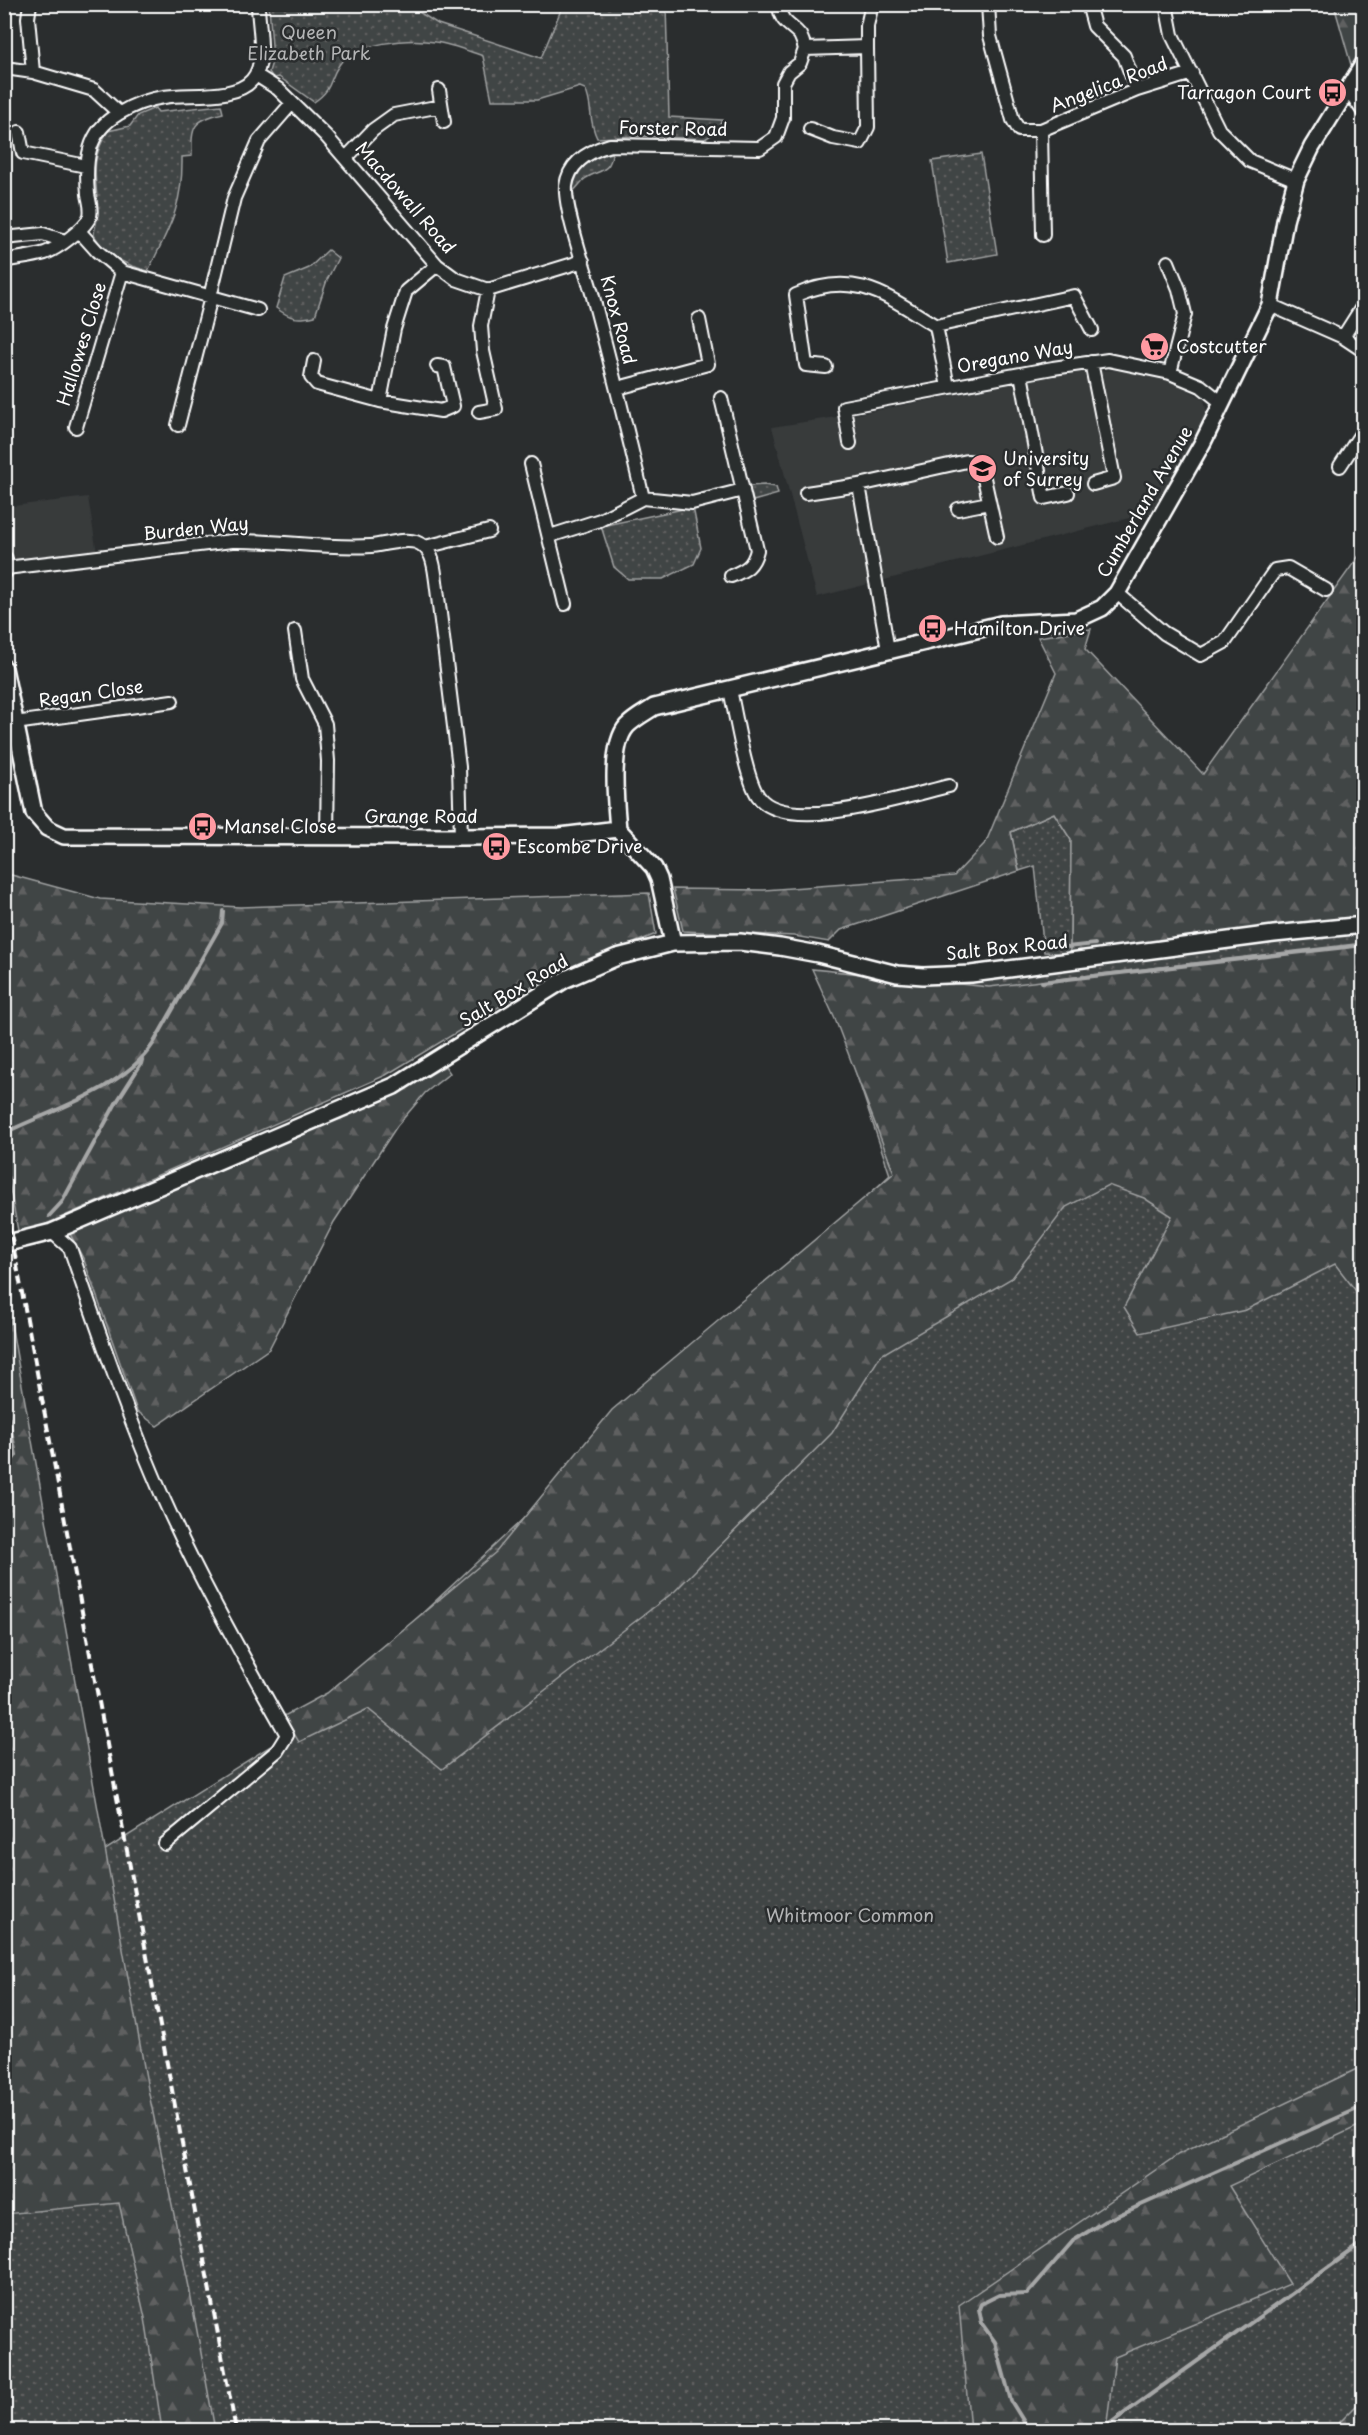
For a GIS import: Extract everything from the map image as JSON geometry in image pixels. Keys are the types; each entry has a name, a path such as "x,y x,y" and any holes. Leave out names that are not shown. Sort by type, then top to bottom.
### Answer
{"street":[{"path":"30,4 28,18 33,72"},
{"path":"4,261 46,253 79,231 90,216 86,166 89,148 98,130 119,113 164,97 234,91 250,82 256,75 261,56 258,4"},
{"path":"779,4 780,14 789,27 800,36 805,49 867,47"},
{"path":"810,129 833,138 860,142 868,127 867,26 872,4"},
{"name":"Angelica Road","path":"988,4 990,36 1013,120 1019,130 1041,130 1137,90 1192,73"},
{"path":"1088,4 1094,26 1124,56 1137,90"},
{"path":"1166,4 1172,35 1219,130 1250,161 1296,180"},
{"name":"Forster Road","path":"583,261 566,186 573,166 582,157 596,149 610,145 760,148 776,137 783,118 783,83 789,72 800,63 805,49"},
{"name":"Cumberland Avenue","path":"618,829 616,771 619,747 625,728 654,707 1001,624 1076,620 1102,608 1117,592 1198,452 1270,305 1285,221 1296,180 1312,147 1364,63"},
{"path":"12,69 33,72 94,90 119,113"},
{"name":"Macdowall Road","path":"256,75 278,90 346,158 438,266 456,279 488,290"},
{"path":"1348,89 1364,113"},
{"path":"439,90 444,122"},
{"path":"178,425 234,198 259,141 292,103"},
{"path":"346,158 373,130 394,116 441,106"},
{"name":"Angelica Road","path":"1041,130 1043,235"},
{"path":"19,132 22,153 86,166"},
{"path":"79,231 97,251 122,272 211,293 258,310"},
{"path":"4,238 43,234 65,241"},
{"path":"478,412 496,409 483,351 482,326 488,290 583,261"},
{"name":"Knox Road","path":"583,261 618,388 643,498"},
{"path":"1168,262 1179,289 1185,314 1170,373"},
{"path":"380,401 394,329 406,291 438,266"},
{"name":"Hallowes Close","path":"76,427 122,272"},
{"path":"826,367 806,365 796,295 810,289 843,284 877,291 936,326 1074,296 1092,330"},
{"path":"1342,337 1364,304"},
{"path":"1270,305 1342,337 1364,351"},
{"name":"Knox Road","path":"618,388 708,364 699,319"},
{"path":"936,326 948,387"},
{"name":"Oregano Way","path":"850,443 844,407 1108,360 1170,373 1201,386 1221,402"},
{"path":"314,361 311,377 317,384 380,401 441,411 453,406 444,367 437,366"},
{"path":"1091,362 1114,478 1094,484"},
{"path":"1021,374 1044,498 1068,493"},
{"path":"721,398 757,550 754,562 745,570 731,576"},
{"path":"1340,466 1364,429"},
{"path":"806,493 967,461 976,462 982,469 997,537"},
{"path":"531,464 565,604"},
{"path":"859,484 888,650"},
{"path":"550,536 600,520 643,498 692,503 743,490"},
{"path":"958,509 989,503"},
{"path":"461,837 459,767 436,581 433,559 425,548 489,531"},
{"name":"Burden Way","path":"5,566 232,541 266,540 312,545 369,546 416,542 425,548"},
{"path":"1117,592 1164,633 1201,655 1225,642 1275,570 1288,568 1326,590"},
{"path":"295,631 302,679 325,724 328,761 327,837"},
{"name":"Grange Road","path":"4,668 34,813 47,828 64,836 560,836 618,829"},
{"path":"730,690 752,783 764,803 776,809 799,814 833,813 949,786"},
{"name":"Regan Close","path":"15,723 172,701"},
{"path":"618,829 654,868 659,879 673,943"},
{"name":"Salt Box Road","path":"4,1244 52,1232 394,1086 566,979 617,957 673,943 728,942 780,946 897,974 923,976 971,974 1274,934 1364,925"},
{"path":"52,1232 70,1248 128,1413 165,1502 212,1598 287,1735 277,1750 165,1844"}],"shaded area":[{"name":"University of Surrey","path":"1076,371 1139,372 1168,379 1204,399 1208,419 1157,511 817,597 772,427 868,412"},
{"path":"88,497 97,553 28,562 15,558 9,549 4,507"}],"green space":[{"name":"Queen Elizabeth Park","path":"269,5 408,5 438,24 541,58 563,5 666,5 669,117 722,120 716,132 705,139 641,136 597,138 585,89 580,87 537,100 492,100 483,56 447,44 424,41 384,43 357,51 339,65 325,93 314,102 279,77 273,78 269,72 273,59"},
{"path":"1334,5 1363,5 1363,53 1353,72"},
{"path":"221,105 223,113 205,118 193,131 192,156 182,157 180,190 173,217 148,271 124,263 104,249 94,235 98,212 95,171 98,152 108,131 130,126 138,115 155,108 158,112"},
{"path":"612,153 609,164 604,170 586,178 572,192 577,177 585,165 597,157"},
{"path":"981,154 997,254 948,263 932,161"},
{"path":"328,250 338,258 327,280 315,316 294,318 276,308 285,278 309,268"},
{"path":"749,486 776,487 778,494 753,501"},
{"path":"693,507 701,548 694,564 663,579 628,579 614,567 601,526"},
{"path":"1363,550 1363,920 1070,954 1071,840 1054,813 1011,832 1019,871 841,930 829,942 794,936 683,931 673,889 764,890 954,876 986,842 1056,673 1038,637 1091,629 1085,649 1203,774"},
{"path":"1054,813 1071,840 1070,954 1044,952 1035,866 1019,871 1011,832"},
{"path":"4,873 100,899 240,907 649,893 656,934 545,979 386,1075 19,1236 4,1157"},
{"name":"Whitmoor Common","path":"1363,933 1363,2430 5,2430 5,1913 301,1727 890,1175 828,989"},
{"path":"1363,943 1363,1292 1356,1291 1335,1264 1246,1310 1140,1333 1124,1307 1172,1216 1144,1198 1108,1185 1066,1207 1012,1278 881,1355 832,1433 675,1591 442,1769 368,1709 299,1742 284,1716 327,1693 496,1552 612,1410 894,1173 835,1019 812,969 989,987"},
{"path":"445,1066 450,1073 425,1093 397,1126 334,1222 269,1349 157,1426 137,1411 84,1260 69,1232 393,1096"},
{"path":"5,1290 148,2089 189,2287 215,2430 162,2430 145,2318 119,2203 5,2214"},
{"path":"1363,2066 1363,2124 1229,2186 1290,2284 1115,2357 1106,2430 970,2430 959,2305 1179,2154"},
{"path":"1363,2399 1363,2430 1332,2430"}],"waterway":[{"path":"13,1129 89,1095 126,1072 141,1059 153,1044 222,923 223,911"},
{"path":"1067,947 1095,944"},
{"path":"1042,982 1364,945"},
{"path":"49,1216 62,1202 142,1060"},
{"path":"4,1397 16,1455 10,1463 4,1466"},
{"path":"1029,2430 1011,2401 995,2342 982,2324 979,2309 981,2304 999,2295 1027,2294 1073,2241 1105,2221 1364,2106"},
{"path":"1101,2430 1364,2242"}],"railway":[{"path":"4,1197 236,2430"}],"place":[{"name":"Tarragon Court","path":"1332,93"},
{"name":"Costcutter","path":"1155,347"},
{"name":"University of Surrey","path":"982,469"},
{"name":"Hamilton Drive","path":"933,629"},
{"name":"Mansel Close","path":"203,827"},
{"name":"Escombe Drive","path":"496,847"}]}
